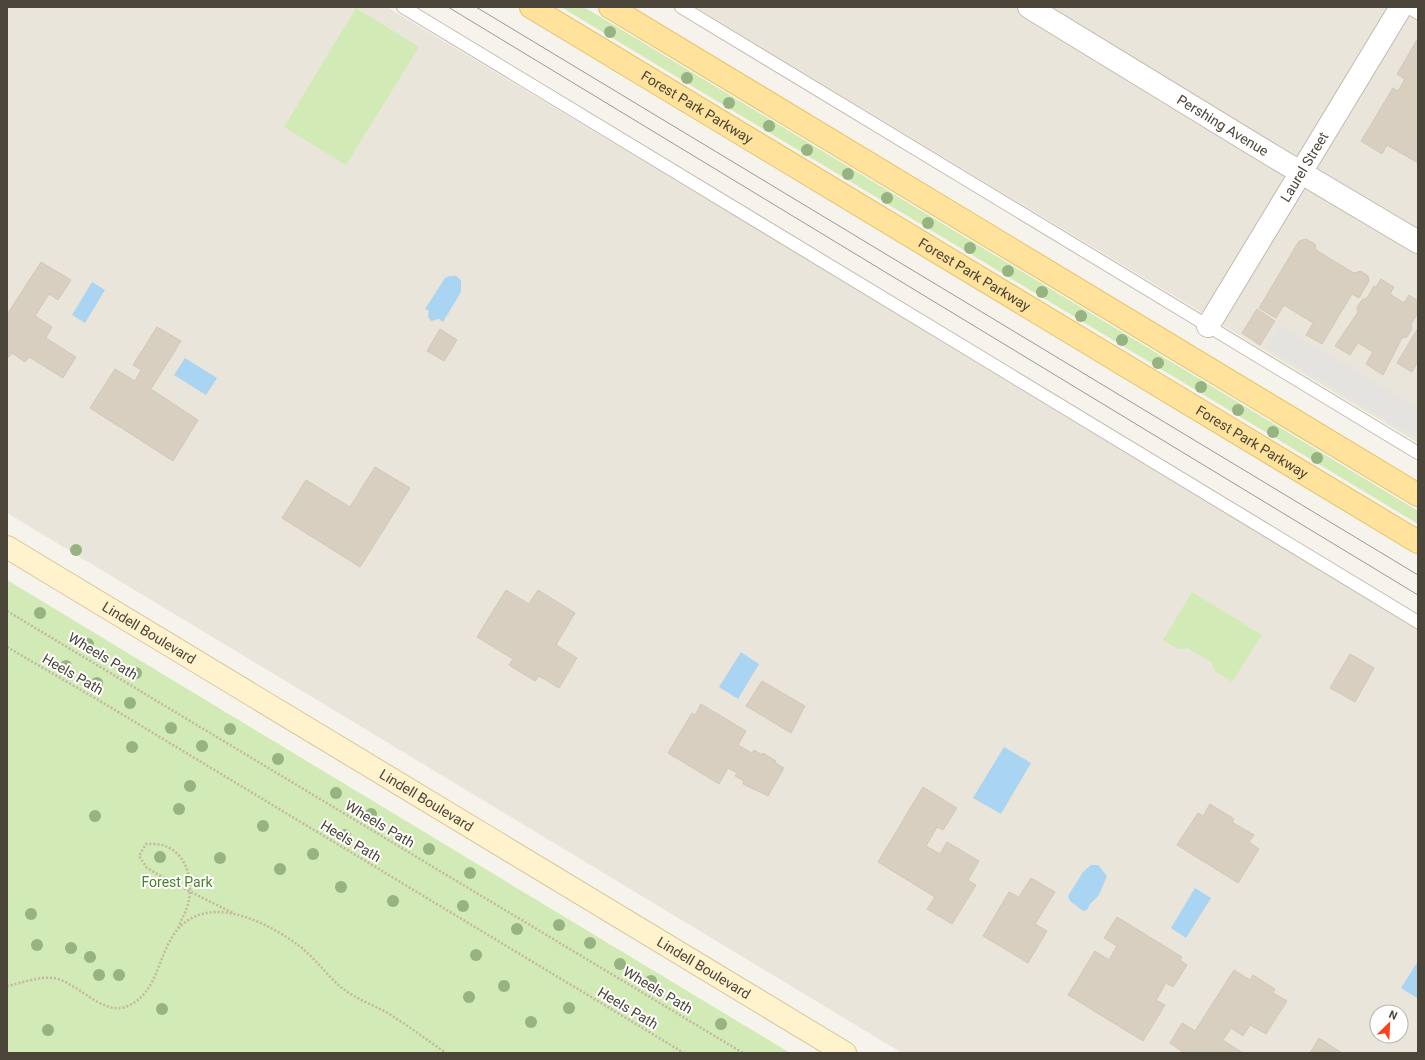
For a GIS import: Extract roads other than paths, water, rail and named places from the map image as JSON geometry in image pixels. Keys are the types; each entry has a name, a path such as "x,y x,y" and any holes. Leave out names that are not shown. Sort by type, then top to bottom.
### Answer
{"main road":[{"name":"Forest Park Parkway","path":"531,7 1418,542"},
{"path":"610,7 1418,495"},
{"name":"Lindell Boulevard","path":"7,548 845,1053"}],"street":[{"name":"Pershing Avenue","path":"1029,7 1418,242"},
{"name":"Laurel Street","path":"1208,326 1401,7"}],"lane":[{"path":"403,7 1418,622"},
{"path":"680,7 1418,453"},
{"path":"1408,7 1418,13"}],"water":[{"path":"456,276 461,280 461,292 443,322 439,319 431,321 428,317 429,311 425,309 445,278"},
{"path":"92,282 105,290 85,323 72,315"},
{"path":"185,358 217,378 206,395 174,375"},
{"path":"741,652 759,664 738,699 719,687"},
{"path":"1004,747 1031,763 1001,814 973,798"},
{"path":"1091,865 1098,865 1107,876 1099,895 1090,904 1087,910 1083,911 1070,901 1068,896 1083,872"},
{"path":"1195,888 1211,898 1186,938 1171,928"},
{"path":"1418,961 1418,997 1417,998 1401,988"}],"tram line":[{"path":"448,7 1418,595"},
{"path":"476,7 1418,575"}],"park label":[{"name":"Forest Park","path":"177,882"}]}
